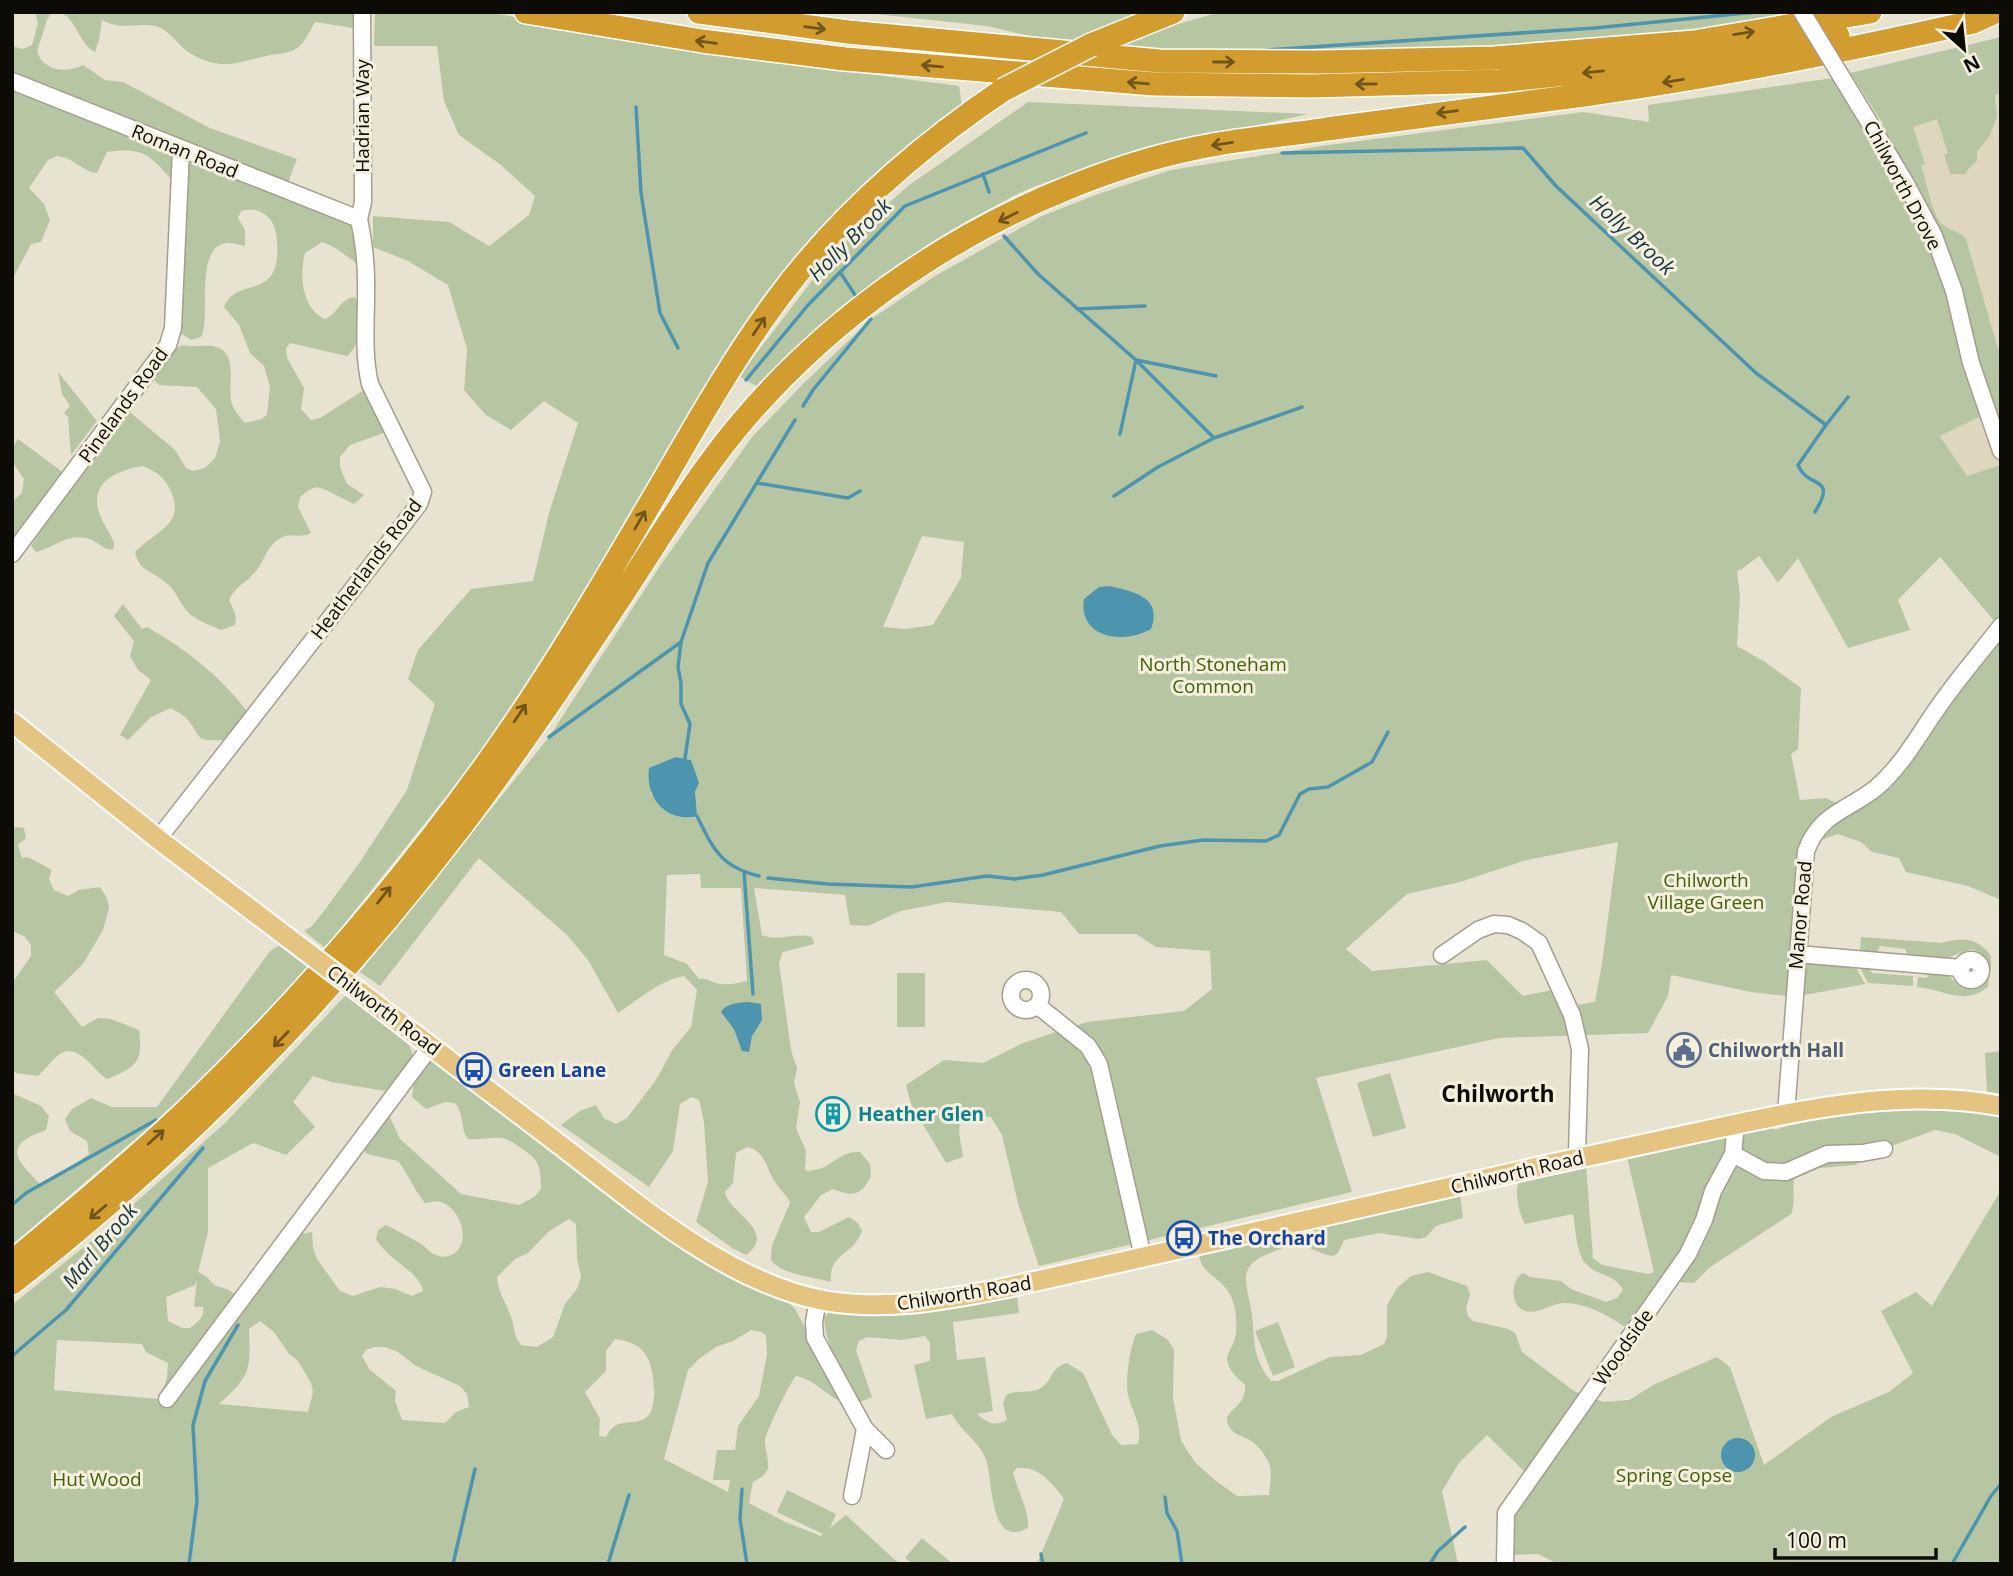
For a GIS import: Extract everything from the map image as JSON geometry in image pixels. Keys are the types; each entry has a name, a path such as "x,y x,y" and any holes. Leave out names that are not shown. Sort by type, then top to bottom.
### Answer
{"highway":[{"path":"526,12 702,41 845,59 1154,84 1311,86 1499,81 1687,62 1965,12"},
{"path":"699,12 848,32 1159,61 1320,62 1494,58 1693,42 1870,12"},
{"path":"12,1262 188,1109 314,979 383,897 488,762 558,656 733,363 777,300 831,236 883,184 972,110 1034,72 1091,45 1173,12"},
{"path":"12,1283 132,1183 241,1080 328,990 457,831 511,759 734,431 818,344 884,291 945,249 1058,192 1188,149 1587,94 1780,64 1973,22 1995,12"}],"main road":[{"name":"Chilworth Road","path":"12,722 158,839 592,1170 691,1241 737,1269 778,1288 818,1299 881,1306 932,1301 1005,1288 1575,1159 1736,1124 1860,1101 1898,1098 1955,1099 2001,1106"}],"street":[{"name":"Hadrian Way","path":"359,219 363,202 362,12"},
{"name":"Chilworth Drove","path":"1802,12 1905,182 1934,236 1954,291 1971,363 2001,451"},
{"name":"Roman Road","path":"12,81 359,219"},
{"name":"Pinelands Road","path":"12,554 168,345 173,328 181,150"},
{"name":"Heatherlands Road","path":"158,839 419,504 423,492 370,384 365,349 366,278 359,219"},
{"name":"Manor Road","path":"1786,1114 1806,851 1813,833 1833,815 1874,789 1893,772 1922,734 1941,703 2001,626"},
{"path":"1442,955 1478,930 1494,924 1522,930 1539,943 1572,1015 1580,1049 1579,1121 1575,1159"},
{"path":"1797,954 1961,968"},
{"path":"1037,1005 1088,1046 1100,1064 1143,1257"},
{"path":"167,1399 431,1046"},
{"name":"Woodside","path":"1505,1564 1506,1513 1688,1254 1704,1220 1713,1191 1733,1154 1736,1124"},
{"path":"1733,1154 1763,1171 1786,1172 1827,1154 1884,1149"},
{"path":"818,1299 814,1322 815,1338 864,1429 886,1450"},
{"path":"852,1496 864,1429"}],"shaded area":[{"path":"2001,93 2001,529 1977,472 1967,476 1940,435 1962,425 1884,125"}],"green space":[{"path":"35,12 52,12 37,51 44,63 63,70 83,65 105,80 123,82 210,128 297,159 287,185 180,143 173,181 151,159 138,152 107,152 97,173 57,156 48,160 29,188 44,204 50,220 41,242 31,244 12,280 12,46 23,49 32,45 38,23"},
{"path":"60,12 353,12 353,28 315,22 302,43 291,51 223,64 193,55 155,26 122,26 102,20 95,52 85,43 71,21"},
{"path":"375,12 489,12 671,48 959,86 962,107 882,167 771,288 729,346 557,641 481,753 325,948 304,931 312,926 360,862 407,790 435,704 408,679 418,650 471,589 533,581 549,513 578,423 544,401 511,430 486,415 464,390 467,349 448,285 408,261 373,247 373,216 449,222 489,246 529,215 535,196 501,165 459,135 444,101 437,46 374,46"},
{"path":"857,12 1142,12 1064,44 987,26"},
{"path":"1220,12 1786,12 1788,15 1691,34 1407,53 1102,49 1133,37"},
{"name":"North Stoneham Common","path":"2001,37 2001,93 1995,95 1997,117 1990,135 1977,152 1977,161 1966,174 1950,174 1944,154 1948,153 1937,119 1913,127 1925,164 1921,165 1935,213 1942,224 1966,239 2001,359 2001,462 1981,416 1940,436 1967,476 2001,465 2001,615 1996,623 1940,557 1898,600 1910,630 1848,648 1798,558 1778,583 1759,556 1737,571 1740,597 1737,646 1801,688 1798,749 1791,754 1800,800 1826,798 1840,805 1801,847 1787,996 1751,992 1671,975 1668,996 1648,1033 1499,1038 1316,1078 1352,1192 1039,1266 1019,1207 1002,1135 991,1117 961,1114 959,1132 963,1157 946,1163 911,1104 906,1085 944,1060 983,1063 1023,1043 1087,1022 1184,1011 1212,989 1210,951 1156,947 1136,934 1079,934 1061,912 947,902 901,911 868,926 850,925 845,895 754,888 762,935 774,938 812,937 814,944 783,952 779,963 791,1050 797,1068 794,1083 800,1102 796,1128 806,1151 805,1169 808,1171 822,1168 855,1152 860,1152 870,1164 871,1176 864,1188 851,1194 833,1189 821,1195 804,1217 811,1232 819,1232 849,1217 858,1223 862,1231 853,1245 833,1265 831,1282 790,1272 771,1260 772,1245 790,1203 773,1180 762,1157 754,1149 747,1147 736,1153 733,1183 725,1192 754,1230 757,1238 755,1246 746,1255 696,1222 708,1182 704,1122 699,1100 692,1097 680,1104 673,1151 649,1187 561,1125 580,1111 596,1105 604,1118 616,1124 627,1118 691,1027 697,990 684,976 658,986 618,1013 588,960 567,935 479,858 380,986 360,972 549,737 660,566 752,437 871,319 935,276 1042,216 1171,170 1321,146 1583,112 1649,122 1648,105 1832,78 1866,130 1883,124 1850,73","holes":["922,536 964,542 961,578 933,625 906,629 883,627","676,757 691,760 696,790 675,814 650,793","1618,842 1595,1002 1564,1007 1552,990 1523,996 1487,960 1372,971 1346,949 1407,894 1460,882 1527,860","700,874 701,888 741,888 747,981 724,984 699,979 687,964 664,955 667,875"]},
{"path":"1028,102 1308,114 1133,155 1021,192 960,225 898,265 840,311 756,386 739,376 834,252 908,186"},
{"path":"189,161 357,227 358,264 322,242 305,253 302,271 307,300 311,308 325,319 346,300 355,297 360,320 356,344 347,356 290,343 286,348 287,358 304,388 301,409 311,420 320,418 367,388 389,431 350,445 340,457 340,467 347,484 364,495 354,504 317,487 300,497 298,507 311,533 283,537 271,546 256,571 229,600 236,616 235,625 221,630 191,615 168,585 139,563 135,552 169,524 175,507 166,482 143,466 116,474 102,485 98,492 99,512 114,543 113,550 79,537 36,552 31,546 73,482 126,414 131,413 175,450 186,468 193,471 205,468 215,458 220,441 216,409 197,387 159,385 152,378 178,347 208,346 223,351 230,364 231,397 236,412 245,423 262,419 267,414 270,387 264,366 250,353 239,325 224,307 230,297 266,281 273,273 277,261 274,227 269,218 261,212 251,209 241,211 238,218 245,230 245,246 229,243 218,246 211,255 205,284 205,315 201,337 191,340 180,333 184,170"},
{"path":"58,372 97,421 71,455 68,417 64,413 70,406 62,394"},
{"path":"18,439 61,471 60,478 12,543 12,502 22,493 24,479 12,455"},
{"path":"123,604 142,629 147,627 189,654 214,675 247,711 225,740 202,739 185,717 171,708 151,717 128,740 120,735 151,680 138,670 130,656 134,641 114,616"},
{"path":"2001,632 2001,900 1968,886 1906,872 1899,858 1872,852 1861,842 1837,834 1816,842 1822,834 1862,803"},
{"path":"12,828 24,828 26,838 18,845 22,858 28,857 52,870 49,879 54,890 68,896 79,890 100,887 107,898 109,908 103,930 83,964 54,992 82,1027 98,1018 111,1019 139,1030 140,1049 136,1062 125,1071 107,1079 78,1053 71,1051 57,1056 38,1076 12,1070 12,983 31,956 31,945 24,936 12,931"},
{"path":"1861,937 1942,943 1969,940 1981,945 1991,956 1991,969 1985,957 1972,949 1944,959 1918,956 1917,960 1909,958 1905,949 1880,946 1876,955 1860,953"},
{"path":"280,945 307,967 244,1037 175,1105 12,1245 12,1093 41,1106 49,1116 46,1130 23,1142 17,1154 25,1169 42,1186 89,1154 87,1141 70,1131 65,1119 72,1109 91,1098 112,1107 157,1107 270,951"},
{"path":"1809,962 1853,962 1865,984 1804,995 1805,970"},
{"path":"1867,962 1872,973 1913,976 1913,986 1868,983 1858,964"},
{"path":"1990,971 1988,987 1970,995 1954,995 1917,987 1918,977 1927,978 1929,973 1948,975 1958,985 1971,989 1983,982"},
{"path":"897,973 925,973 925,1027 897,1027"},
{"name":"Hut Wood","path":"346,995 410,1046 413,1057 385,1091 331,1082 313,1076 293,1102 315,1127 286,1155 253,1143 208,1168 208,1232 198,1272 214,1285 229,1290 248,1304 292,1243 301,1234 312,1232 317,1259 340,1291 353,1296 380,1287 395,1289 412,1296 423,1291 416,1278 388,1254 376,1239 378,1230 386,1225 441,1257 453,1254 460,1247 463,1233 458,1217 448,1205 439,1202 425,1203 398,1161 367,1154 363,1148 389,1115 400,1139 461,1194 519,1205 534,1197 541,1189 540,1169 528,1153 504,1139 468,1139 455,1103 445,1102 426,1109 412,1097 414,1081 433,1058 782,1296 795,1309 841,1394 838,1400 813,1383 796,1376 766,1436 768,1469 753,1482 749,1503 785,1522 821,1536 823,1534 777,1512 787,1490 836,1514 830,1528 846,1515 902,1564 12,1564 12,1305 100,1234 225,1123","holes":["569,1219 576,1224 577,1258 581,1277 577,1289 565,1304 553,1337 537,1347 521,1345 515,1335 497,1277 515,1259 528,1253 548,1232","197,1280 194,1307 203,1307 202,1316 190,1328 182,1328 168,1321 166,1297 195,1285","260,1321 274,1332 289,1354 298,1361 311,1383 313,1392 308,1412 219,1404 243,1379 249,1364 249,1329","751,1330 762,1332 766,1336 767,1354 759,1396 738,1426 735,1450 717,1450 713,1480 730,1480 728,1492 664,1459 688,1370 716,1347","615,1339 633,1344 641,1349 649,1362 654,1396 648,1416 637,1422 615,1426 606,1437 599,1436 600,1419 585,1392 606,1371 606,1351","57,1340 142,1344 146,1352 168,1363 167,1378 159,1399 54,1390","374,1347 385,1347 398,1352 416,1366 460,1386 467,1394 469,1407 456,1412 445,1423 402,1420 395,1401 396,1391 369,1369 362,1356 366,1350"]},
{"path":"2001,1051 2001,1094 1987,1092 1985,1053"},
{"path":"1390,1073 1406,1128 1373,1137 1357,1083"},
{"path":"1917,1106 2001,1114 2001,1157 1955,1134 1935,1130 1891,1146 1855,1165 1819,1168 1794,1179 1791,1214 1709,1268 1694,1283 1677,1282 1639,1338 1614,1320 1585,1306 1560,1303 1528,1312 1516,1303 1514,1286 1523,1273 1530,1277 1561,1281 1571,1289 1606,1302 1617,1298 1623,1290 1616,1281 1586,1264 1578,1247 1573,1214 1525,1224 1518,1202 1517,1189 1520,1179 1586,1165 1593,1258 1602,1265 1648,1274 1654,1272 1627,1157 1771,1124 1774,1130 1841,1111"},
{"name":"Spring Copse","path":"2001,1190 2001,1564 1558,1564 1538,1554 1511,1555 1505,1498 1526,1473 1487,1435 1459,1463 1442,1491 1458,1564 1037,1564 1064,1499 1050,1482 1038,1473 1017,1468 1013,1473 1025,1508 1028,1528 1015,1532 1005,1529 995,1508 988,1466 978,1446 952,1414 926,1419 914,1365 930,1361 930,1343 925,1336 902,1340 867,1337 859,1341 856,1350 872,1397 860,1402 832,1351 824,1318 828,1313 1016,1289 1019,1313 953,1322 957,1360 985,1357 993,1411 977,1414 991,1423 1007,1420 1003,1404 1006,1395 1040,1389 1056,1370 1067,1363 1083,1373 1112,1435 1121,1445 1138,1444 1138,1425 1127,1389 1129,1364 1136,1334 1152,1330 1168,1340 1174,1350 1173,1398 1181,1440 1188,1452 1216,1481 1237,1496 1269,1495 1271,1474 1267,1459 1256,1444 1232,1431 1228,1423 1227,1417 1245,1391 1245,1385 1227,1362 1236,1333 1235,1313 1228,1291 1203,1266 1199,1252 1460,1194 1463,1218 1436,1226 1426,1237 1419,1239 1379,1233 1344,1240 1338,1253 1333,1256 1301,1245 1293,1245 1270,1253 1251,1264 1247,1271 1246,1285 1256,1349 1260,1365 1271,1381 1278,1381 1330,1357 1361,1355 1384,1344 1387,1337 1387,1305 1397,1288 1411,1276 1428,1272 1467,1286 1470,1294 1466,1308 1473,1321 1515,1333 1522,1352 1574,1391 1603,1402 1629,1400 1655,1384 1717,1357 1730,1367 1764,1465 1831,1417 1889,1392 1913,1373 1881,1311 1916,1292 1932,1306"},
{"path":"1278,1322 1295,1367 1273,1376 1255,1331"},
{"path":"922,1538 953,1564 913,1564 905,1558"}],"water":[{"path":"1110,586 1137,594 1150,603 1154,618 1151,629 1128,637 1105,635 1095,630 1084,612 1084,599 1099,587"},
{"path":"676,757 691,760 699,783 695,792 697,816 676,816 667,812 654,798 650,789 649,768"},
{"path":"748,1002 761,1004 762,1020 752,1036 749,1052 742,1051 734,1029 721,1012 729,1005"},
{"path":"1738,1438 1750,1443 1755,1455 1750,1467 1738,1472 1726,1467 1721,1455 1726,1443"}],"waterway":[{"path":"1267,50 1595,28 1756,12"},
{"name":"Holly Brook","path":"636,107 641,193 660,313 678,348"},
{"name":"Holly Brook","path":"746,380 808,305 905,206 1086,133"},
{"name":"Holly Brook","path":"1282,153 1523,148 1556,186 1756,373 1826,425 1798,465 1808,478 1822,487 1821,500 1815,512"},
{"path":"983,174 989,192"},
{"path":"1004,236 1038,274 1136,360 1214,438"},
{"path":"840,272 857,298"},
{"path":"1077,309 1145,306"},
{"path":"803,406 871,319"},
{"path":"1120,434 1136,360 1216,376"},
{"path":"1826,425 1848,397"},
{"path":"1114,496 1158,467 1214,438 1302,407"},
{"path":"685,758 690,724 681,704 678,667 681,642 708,563 795,420"},
{"path":"757,483 848,498 860,491"},
{"path":"549,737 681,642"},
{"path":"768,878 828,884 912,887 987,876 1015,879 1043,875 1160,846 1203,840 1266,841 1279,835 1300,794 1309,789 1328,787 1372,762 1388,732"},
{"path":"697,816 708,838 727,862 759,876"},
{"path":"744,872 753,994"},
{"path":"12,1205 26,1193 156,1120"},
{"name":"Marl Brook","path":"12,1356 66,1310 203,1148"},
{"path":"189,1564 197,1501 193,1425 205,1381 238,1325"},
{"path":"453,1564 475,1469"},
{"path":"1952,1564 1991,1496 2001,1484"},
{"path":"742,1489 740,1519 747,1564"},
{"path":"608,1564 629,1495"},
{"path":"1165,1497 1167,1513 1177,1531 1182,1564"},
{"path":"1430,1564 1438,1551 1465,1527"},
{"path":"1041,1554 1043,1564"}],"place":[{"name":"Chilworth Hall","path":"1684,1050"},
{"name":"Green Lane","path":"474,1070"},
{"name":"Heather Glen","path":"833,1114"},
{"name":"The Orchard","path":"1184,1238"}],"district":[{"name":"Chilworth","path":"1498,1094"}],"park label":[{"name":"Chilworth Village Green","path":"1706,891"}]}
